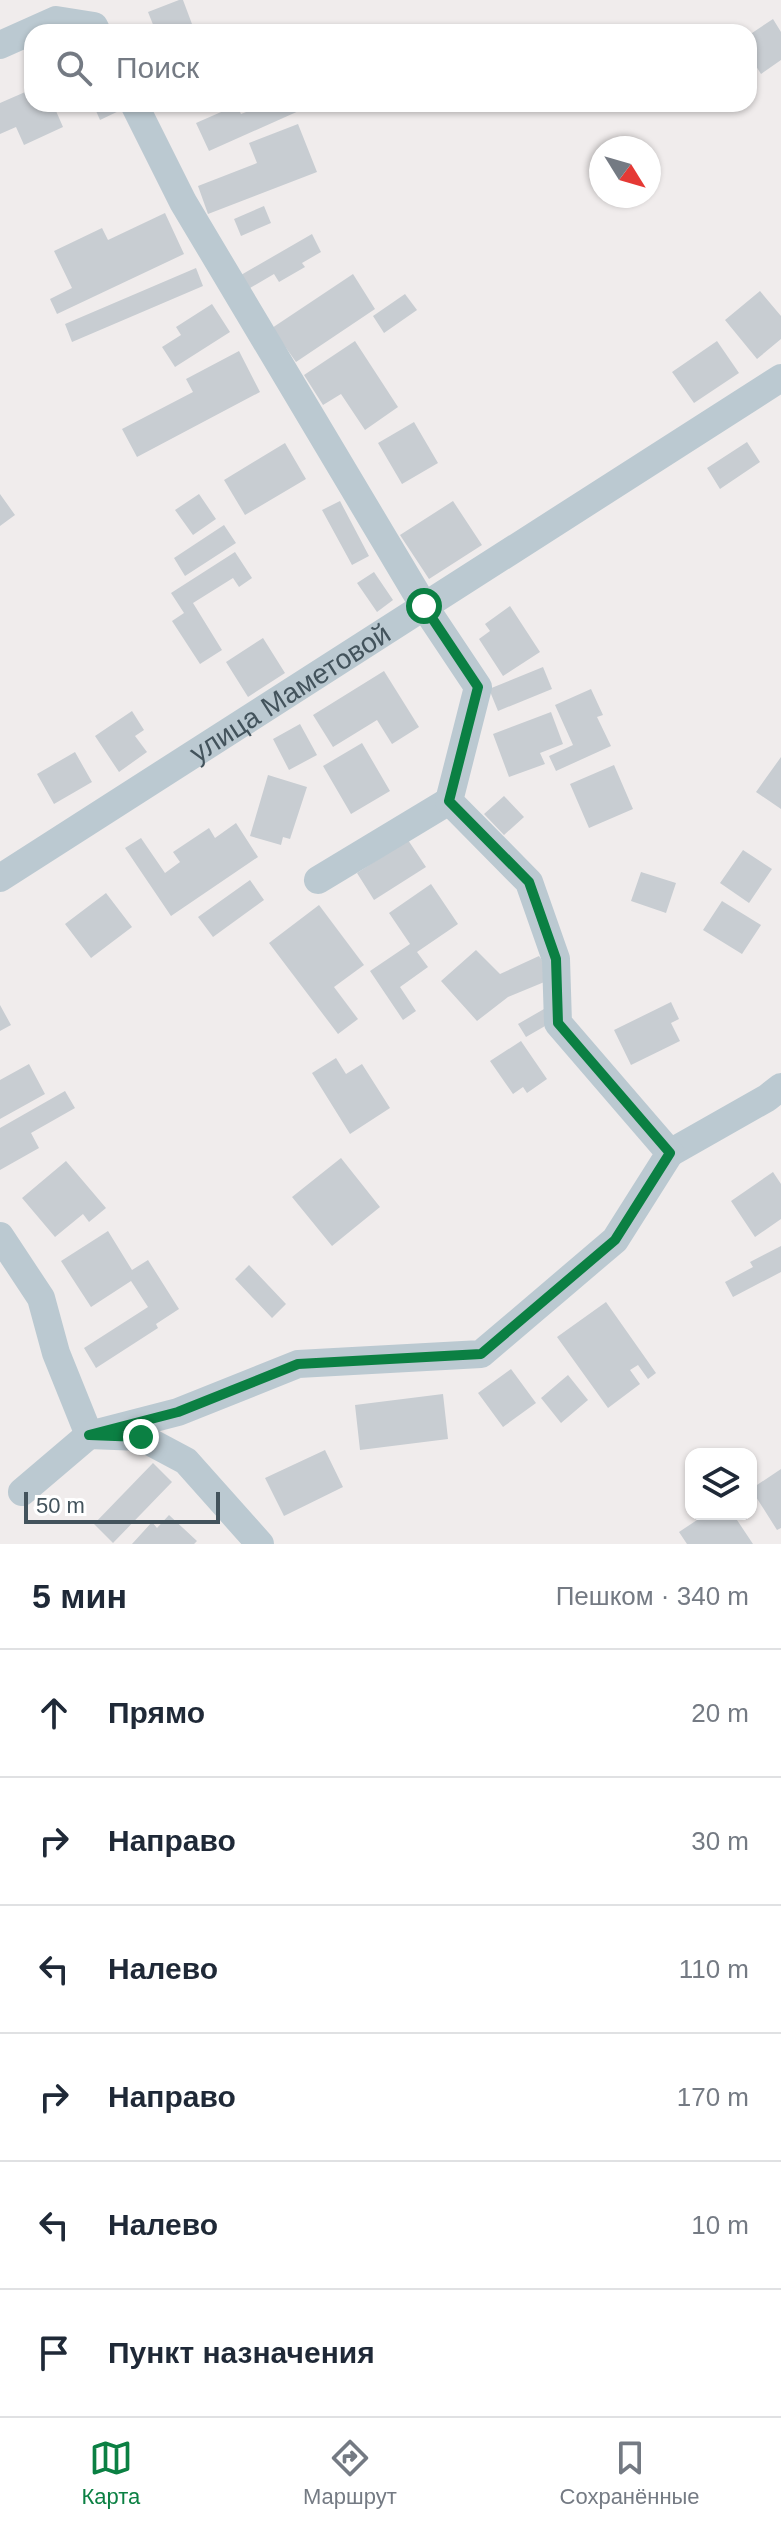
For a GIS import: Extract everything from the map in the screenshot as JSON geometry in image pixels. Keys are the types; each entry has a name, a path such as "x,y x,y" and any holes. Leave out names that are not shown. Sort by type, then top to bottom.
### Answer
{"street":[{"path":"47,24 56,20 81,24"},
{"path":"0,45 24,34"},
{"path":"138,112 183,202 424,606 478,687 449,801 318,880"},
{"name":"улица Маметовой","path":"0,878 781,378"},
{"path":"449,801 529,882 556,959 558,1023 670,1153"},
{"path":"22,1492 89,1435 178,1412 298,1364 481,1354 615,1240 670,1153 781,1087"},
{"path":"0,1236 41,1298 56,1353 89,1435"},
{"path":"89,1435 141,1437 186,1461 260,1544"}],"building":[{"path":"183,0 192,24 153,24 148,12"},
{"path":"773,19 781,32 781,60 761,74 757,68 757,30"},
{"path":"24,92 24,112 56,112 63,127 24,145 16,127 0,134 0,103"},
{"path":"96,112 117,112 100,120"},
{"path":"221,112 297,112 209,151 196,123"},
{"path":"298,124 317,172 208,214 198,186 257,163 249,143"},
{"path":"264,206 271,223 241,236 234,219"},
{"path":"165,213 184,254 57,314 50,299 72,288 54,251 102,228 108,240"},
{"path":"312,234 321,252 302,263 305,267 279,282 274,274 250,288 241,275"},
{"path":"196,268 203,286 72,342 65,324"},
{"path":"353,274 375,309 296,362 272,328"},
{"path":"760,291 781,316 781,339 757,359 725,320"},
{"path":"405,294 417,310 384,333 373,316"},
{"path":"212,304 230,332 175,367 162,347 181,335 176,327"},
{"path":"355,341 398,407 365,430 341,394 323,405 304,375"},
{"path":"717,341 739,373 694,403 672,372"},
{"path":"239,351 260,392 137,457 122,429 193,392 186,379"},
{"path":"414,422 438,463 402,484 378,443"},
{"path":"747,442 760,462 720,489 707,468"},
{"path":"285,443 306,479 245,515 224,480"},
{"path":"0,494 15,515 0,526"},
{"path":"199,494 216,519 193,535 175,510"},
{"path":"340,501 369,556 352,565 322,510"},
{"path":"453,501 482,545 429,579 400,535"},
{"path":"224,525 236,543 185,576 174,558"},
{"path":"235,552 252,578 239,587 233,578 193,603 222,650 200,664 172,621 184,613 171,593"},
{"path":"374,572 393,600 377,612 357,583"},
{"path":"510,606 540,652 503,676 479,639 490,631 485,624"},
{"path":"263,638 285,673 248,697 226,662"},
{"path":"543,667 552,689 498,711 489,689"},
{"path":"384,671 419,727 392,744 377,720 333,747 313,715"},
{"path":"591,689 603,715 597,717 611,746 556,771 549,756 573,745 555,705"},
{"path":"132,711 144,730 135,736 147,752 119,772 95,736"},
{"path":"551,712 563,744 540,753 545,764 509,777 493,734"},
{"path":"300,724 317,755 289,770 273,739"},
{"path":"362,743 390,791 351,814 323,766"},
{"path":"75,752 92,782 54,804 37,774"},
{"path":"781,757 781,809 756,792"},
{"path":"614,765 633,809 589,828 570,784"},
{"path":"268,775 307,787 290,839 283,837 281,845 250,836"},
{"path":"504,796 524,817 504,835 484,814"},
{"path":"236,823 258,857 171,916 125,848 141,838 165,873 180,862 173,852 209,828 215,838"},
{"path":"408,840 426,867 374,900 357,873"},
{"path":"743,850 772,869 749,903 720,883"},
{"path":"641,872 676,883 666,913 631,901"},
{"path":"250,880 264,900 213,937 198,917"},
{"path":"431,884 458,924 417,952 428,967 400,987 416,1011 403,1020 370,971 410,944 389,913"},
{"path":"106,893 132,927 91,958 65,924"},
{"path":"722,901 761,925 742,954 703,930"},
{"path":"319,905 364,965 334,987 358,1019 338,1034 269,943"},
{"path":"476,950 500,974 539,956 554,978 508,997 477,1021 441,981"},
{"path":"671,1002 679,1019 671,1023 680,1041 631,1065 614,1030"},
{"path":"0,1005 11,1025 0,1031"},
{"path":"544,1009 552,1022 526,1037 518,1024"},
{"path":"521,1041 547,1079 527,1093 523,1087 513,1094 490,1061"},
{"path":"336,1058 346,1074 362,1064 390,1108 350,1134 312,1073"},
{"path":"29,1064 45,1094 0,1119 0,1080"},
{"path":"65,1091 75,1108 31,1133 39,1148 0,1170 0,1128"},
{"path":"341,1158 380,1207 332,1246 292,1197"},
{"path":"66,1161 106,1208 89,1222 83,1214 55,1237 22,1198"},
{"path":"773,1172 781,1184 781,1219 755,1237 731,1201"},
{"path":"108,1231 132,1270 148,1260 179,1309 156,1324 158,1328 96,1368 84,1348 148,1307 131,1281 91,1307 61,1261"},
{"path":"781,1246 781,1272 733,1297 725,1282 753,1267 750,1262"},
{"path":"249,1265 286,1304 272,1318 235,1279"},
{"path":"606,1302 656,1373 648,1379 638,1365 630,1370 640,1384 608,1408 557,1337"},
{"path":"511,1369 536,1403 503,1427 478,1393"},
{"path":"568,1375 588,1400 561,1423 541,1398"},
{"path":"443,1394 448,1439 360,1450 355,1405"},
{"path":"325,1450 343,1487 284,1516 265,1478"},
{"path":"153,1463 172,1482 113,1543 94,1524"},
{"path":"781,1469 781,1528 777,1530 757,1498 757,1485"},
{"path":"169,1515 197,1541 194,1544 132,1544 152,1522 157,1528"},
{"path":"697,1520 737,1520 753,1544 687,1544 679,1532"}],"route":[{"path":"141,1437 89,1435 178,1412 298,1364 481,1354 615,1240 670,1153 558,1023 556,959 529,882 449,801 478,687 424,606"}]}
